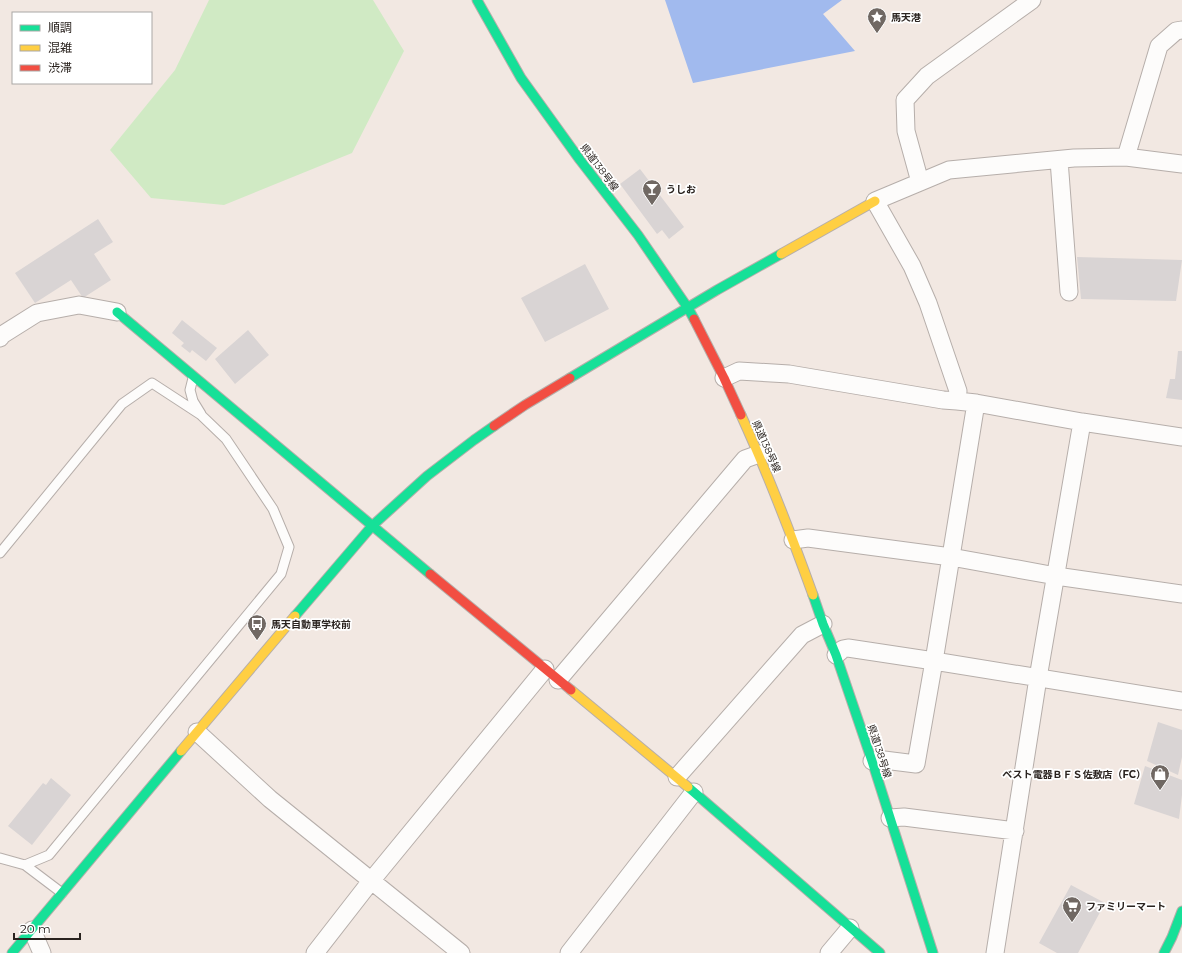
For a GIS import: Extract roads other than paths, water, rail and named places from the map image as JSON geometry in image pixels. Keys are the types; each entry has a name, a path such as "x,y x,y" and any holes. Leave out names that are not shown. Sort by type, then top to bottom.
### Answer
{"main road":[{"name":"県道138号線","path":"477,0 521,78 580,160 638,235 688,308 724,378 760,454 794,540 823,624 836,655 872,761 933,953"},
{"path":"12,953 372,526 427,476 474,440 525,405 688,308 875,201"},
{"path":"117,312 372,526 677,777 880,953"},
{"path":"1164,953 1182,911"}],"street":[{"path":"920,182 906,131 906,100 927,76 1032,0"},
{"path":"1126,157 1159,46 1176,31 1182,30"},
{"path":"957,402 958,391 928,303 912,266 875,201 949,170 1059,160 1126,157 1182,164"},
{"path":"1059,160 1069,292"},
{"path":"0,338 2,335 37,313 79,305 117,312"},
{"path":"724,378 739,371 788,374 1182,437"},
{"path":"872,761 884,760 916,764 976,403"},
{"path":"995,953 1038,678 1082,422"},
{"path":"315,953 371,881 552,674 745,459 760,454"},
{"path":"794,540 808,538 951,557 1056,576 1182,594"},
{"path":"677,777 802,635 823,624"},
{"path":"836,655 843,649 848,648 1182,702"},
{"path":"197,732 270,799 461,953"},
{"path":"569,953 694,792"},
{"path":"890,818 904,817 1014,831"},
{"path":"829,953 850,928"},
{"path":"32,930 42,953"}],"lane":[{"path":"25,865 49,855 281,574 289,547 273,509 226,439 202,415 193,401 190,390 193,376"},
{"path":"0,553 122,404 152,383 202,415"},
{"path":"0,858 25,865 62,893"}],"water":[{"path":"665,0 842,0 823,14 855,51 693,83"}],"place":[{"name":"馬天港","path":"877,34"},
{"name":"うしお","path":"652,206"},
{"name":"馬天自動車学校前","path":"257,641"},
{"name":"ベスト電器ＢＦＳ佐敷店（FC）","path":"1160,791"},
{"name":"ファミリーマート","path":"1072,923"}]}
